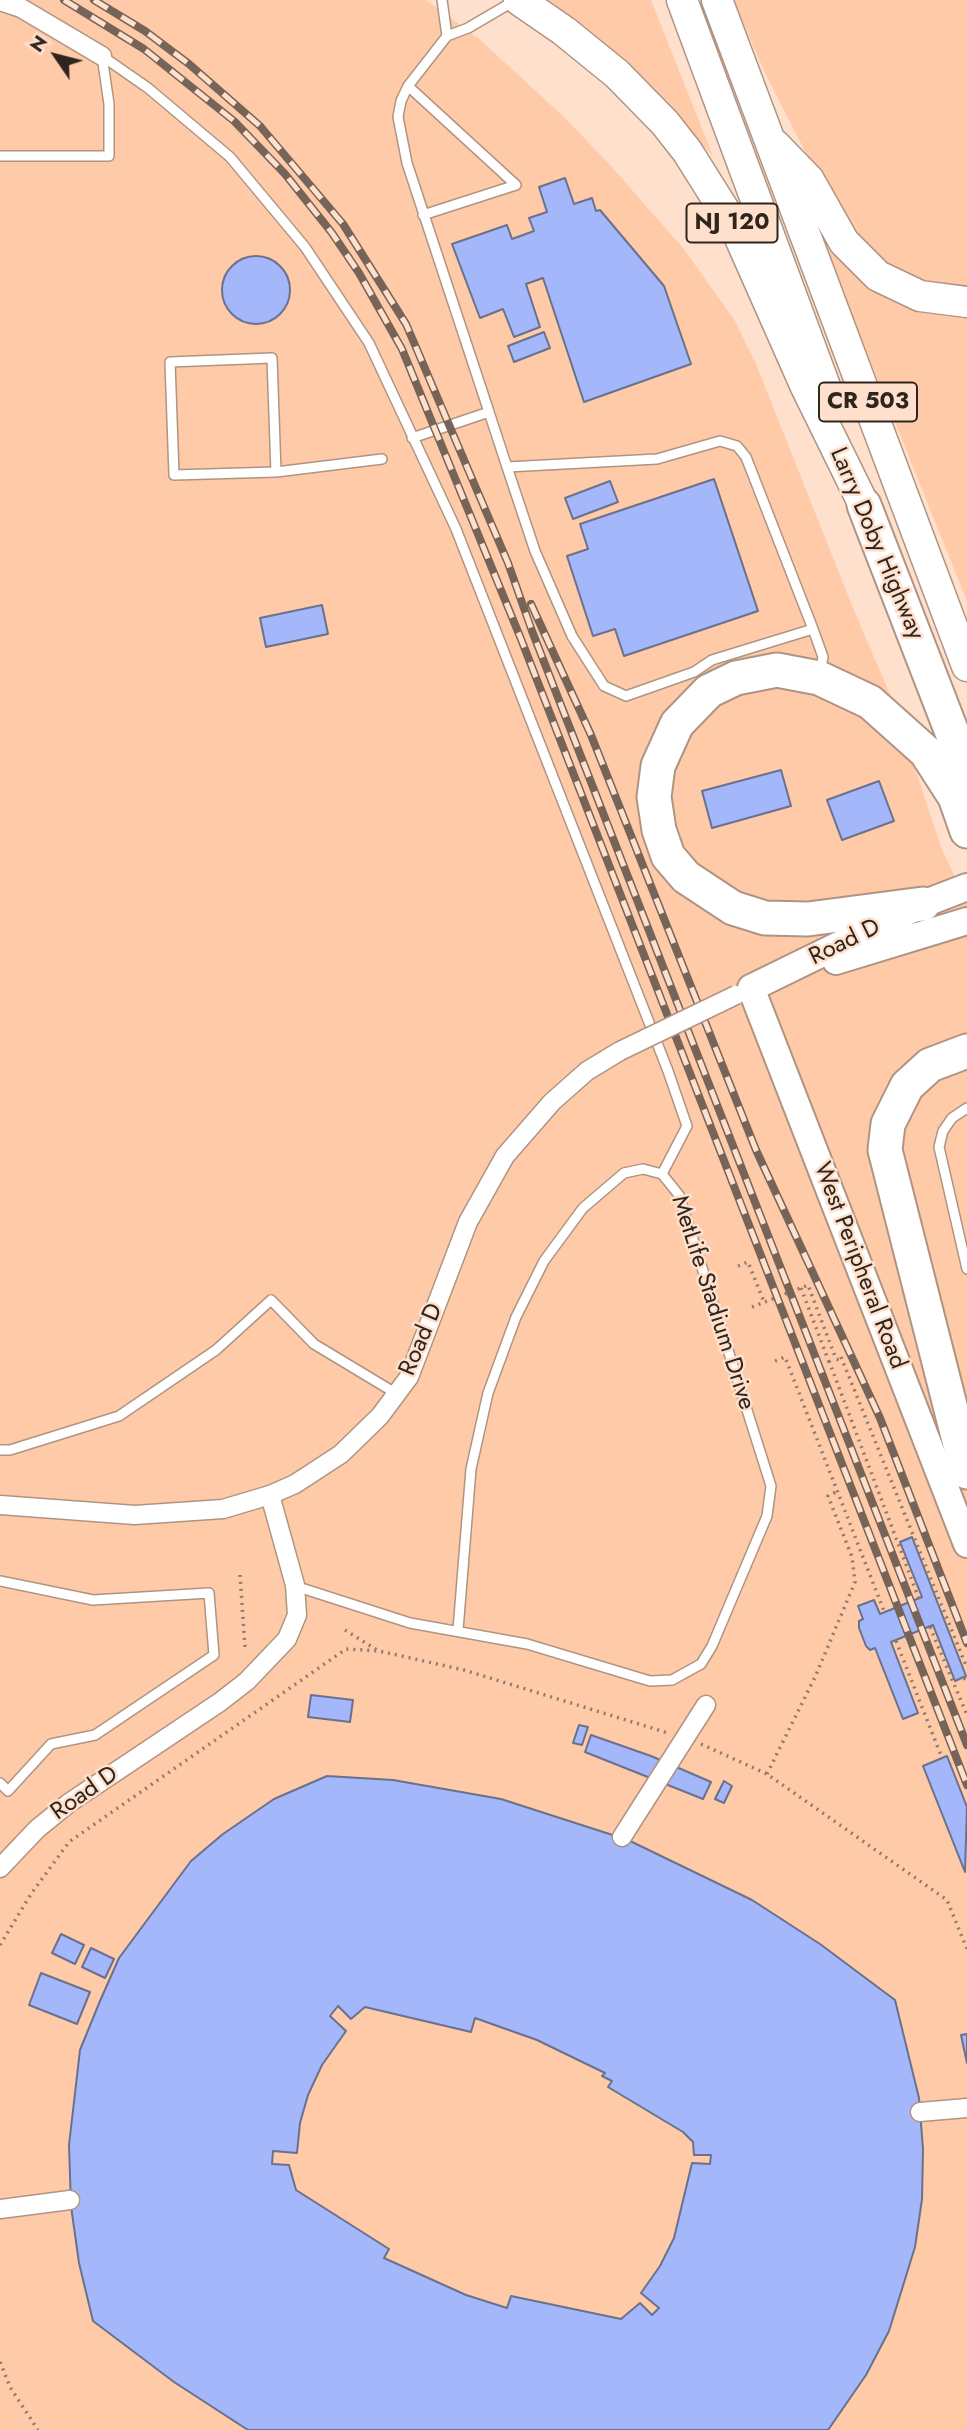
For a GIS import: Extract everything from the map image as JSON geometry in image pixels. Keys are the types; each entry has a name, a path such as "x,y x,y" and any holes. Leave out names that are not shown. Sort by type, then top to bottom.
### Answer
{"highway":[{"name":"Larry Doby Highway","path":"864,505 967,771"},
{"path":"929,919 765,918 733,908 710,894 686,877 668,856 659,830 654,783 663,751 686,712 709,691 748,674 785,671 819,678 870,702 926,752 955,797 967,831"},
{"path":"967,1051 930,1065 907,1086 888,1124 885,1150 967,1472"}],"main road":[{"name":"Larry Doby Highway","path":"517,0 564,31 617,74 665,123 692,159 736,229 806,387 864,505"},
{"name":"CR 503","path":"682,0 818,363 864,505"},
{"name":"CR 503","path":"717,0 967,666"},
{"path":"769,139 809,180 844,242 866,267 892,285 920,296 967,302"}],"street":[{"path":"0,1 21,8 102,56"},
{"name":"Road D","path":"0,1868 37,1829 69,1802 220,1702 264,1666 294,1627 297,1609 295,1585 270,1495 318,1470 341,1454 398,1394 417,1359 468,1222 505,1156 552,1102 587,1071 620,1051 744,992 929,919 967,887"},
{"path":"929,919 967,921"},
{"name":"West Peripheral Road","path":"744,992 967,1544"},
{"path":"0,1505 135,1515 223,1510 270,1495"},
{"path":"622,1837 706,1706"},
{"path":"920,2112 967,2108"},
{"path":"0,2208 70,2200"}],"lane":[{"path":"442,0 447,36"},
{"path":"517,0 468,28 447,36 408,86 398,117 407,163 423,215 535,551 572,636 604,687 626,696 694,672 712,660 813,629"},
{"path":"0,156 109,156 109,104 102,56"},
{"path":"102,56 148,88 230,157 305,247 369,342 456,529 687,1126 662,1174"},
{"path":"408,86 516,185 423,215"},
{"path":"276,472 272,358 170,362 174,475 276,472 382,459"},
{"path":"412,438 489,412"},
{"path":"507,467 657,459 720,441 737,446 746,457 823,657 819,678"},
{"path":"967,1108 952,1118 943,1131 939,1147 967,1269"},
{"name":"MetLife Stadium Drive","path":"295,1585 410,1623 527,1644 661,1682 692,1671 712,1646 767,1516 771,1486 679,1195 662,1174 643,1169 624,1173 583,1208 544,1261 516,1317 488,1393 471,1469 457,1630"},
{"path":"0,1450 10,1450 119,1416 216,1350 271,1300 314,1344 398,1394"},
{"path":"0,1581 93,1600 209,1593 214,1655 95,1735 51,1744 8,1791 0,1783"}],"path":[{"path":"738,1266 748,1262 764,1302"},
{"path":"752,1307 808,1285 836,1359 842,1359 909,1532 909,1538"},
{"path":"801,1288 898,1537 903,1541"},
{"path":"775,1361 785,1357 884,1611"},
{"path":"767,1774 816,1675 855,1583 852,1557 828,1496 838,1492"},
{"path":"909,1532 915,1536 967,1668"},
{"path":"898,1537 897,1543 919,1599"},
{"path":"240,1575 246,1647"},
{"path":"930,1627 967,1715"},
{"path":"345,1630 379,1651"},
{"path":"896,1641 942,1758"},
{"path":"0,1945 31,1894 69,1842 346,1649 379,1651 464,1670 640,1727 686,1737 767,1774 947,1900 967,1949"},
{"path":"956,1687 958,1680"},
{"path":"0,2362 10,2386 38,2430"}],"shaded area":[{"path":"0,0 426,0 478,38 564,117 610,165 683,248 735,321 756,364 892,699 941,847 967,903 967,2430 0,2430"},
{"path":"547,0 651,0 713,156 621,60"},
{"path":"733,0 967,0 967,290 923,285 878,263 835,210 766,75"},
{"path":"816,226 822,226 869,285 893,300 944,316 967,316 967,601"}],"building":[{"path":"565,178 574,204 592,198 596,211 600,210 664,286 691,364 584,402 543,278 526,284 540,327 514,337 503,309 480,318 452,244 507,225 512,239 534,231 529,218 547,212 539,187"},
{"path":"256,256 269,259 280,266 287,277 290,290 287,303 280,314 269,321 256,324 243,321 232,314 225,303 222,290 225,277 232,266 243,259"},
{"path":"544,332 550,348 514,362 508,346"},
{"path":"714,479 758,611 624,656 615,629 593,636 567,556 588,549 580,524"},
{"path":"610,481 618,502 573,519 565,498"},
{"path":"322,605 328,634 266,647 260,618"},
{"path":"781,770 791,806 712,828 702,791"},
{"path":"879,781 894,821 842,840 827,800"},
{"path":"912,1537 966,1676 955,1681 933,1625 891,1642 918,1713 903,1719 875,1648 870,1650 866,1646 859,1628 859,1621 863,1619 858,1606 874,1600 880,1614 922,1597 900,1542"},
{"path":"311,1695 353,1700 350,1722 308,1717"},
{"path":"579,1725 588,1727 582,1745 573,1743"},
{"path":"591,1735 651,1756 711,1782 703,1799 585,1752"},
{"path":"947,1756 967,1807 965,1872 923,1766"},
{"path":"327,1776 393,1780 501,1799 628,1840 752,1900 820,1944 895,2000 919,2098 923,2149 922,2199 915,2247 889,2331 866,2375 828,2430 248,2430 174,2382 93,2321 79,2263 71,2206 69,2145 80,2050 119,1958 191,1861 223,1834 274,1799","holes":["338,2006 351,2019 365,2007 471,2032 475,2018 537,2040 605,2073 602,2076 612,2081 608,2087 683,2132 693,2142 694,2155 711,2155 710,2164 692,2163 674,2238 660,2266 641,2293 659,2308 652,2315 640,2303 621,2319 511,2296 507,2308 466,2295 384,2258 389,2249 296,2190 289,2165 272,2164 273,2151 297,2153 300,2123 308,2095 322,2065 346,2031 330,2016"]},
{"path":"724,1781 732,1786 724,1803 715,1799"},
{"path":"61,1934 84,1945 75,1964 52,1953"},
{"path":"91,1948 114,1959 105,1978 82,1967"},
{"path":"41,1973 90,1992 77,2024 29,2005"},
{"path":"967,2034 967,2063 961,2035"}],"railway":[{"path":"64,0 144,49 234,121 285,174 332,233 359,273 402,349 521,639 967,1785"},
{"path":"94,0 145,31 189,64 260,126 343,224 406,324 508,563 532,631 967,1745"},
{"path":"531,604 591,735 756,1150 880,1418 967,1643"}]}
